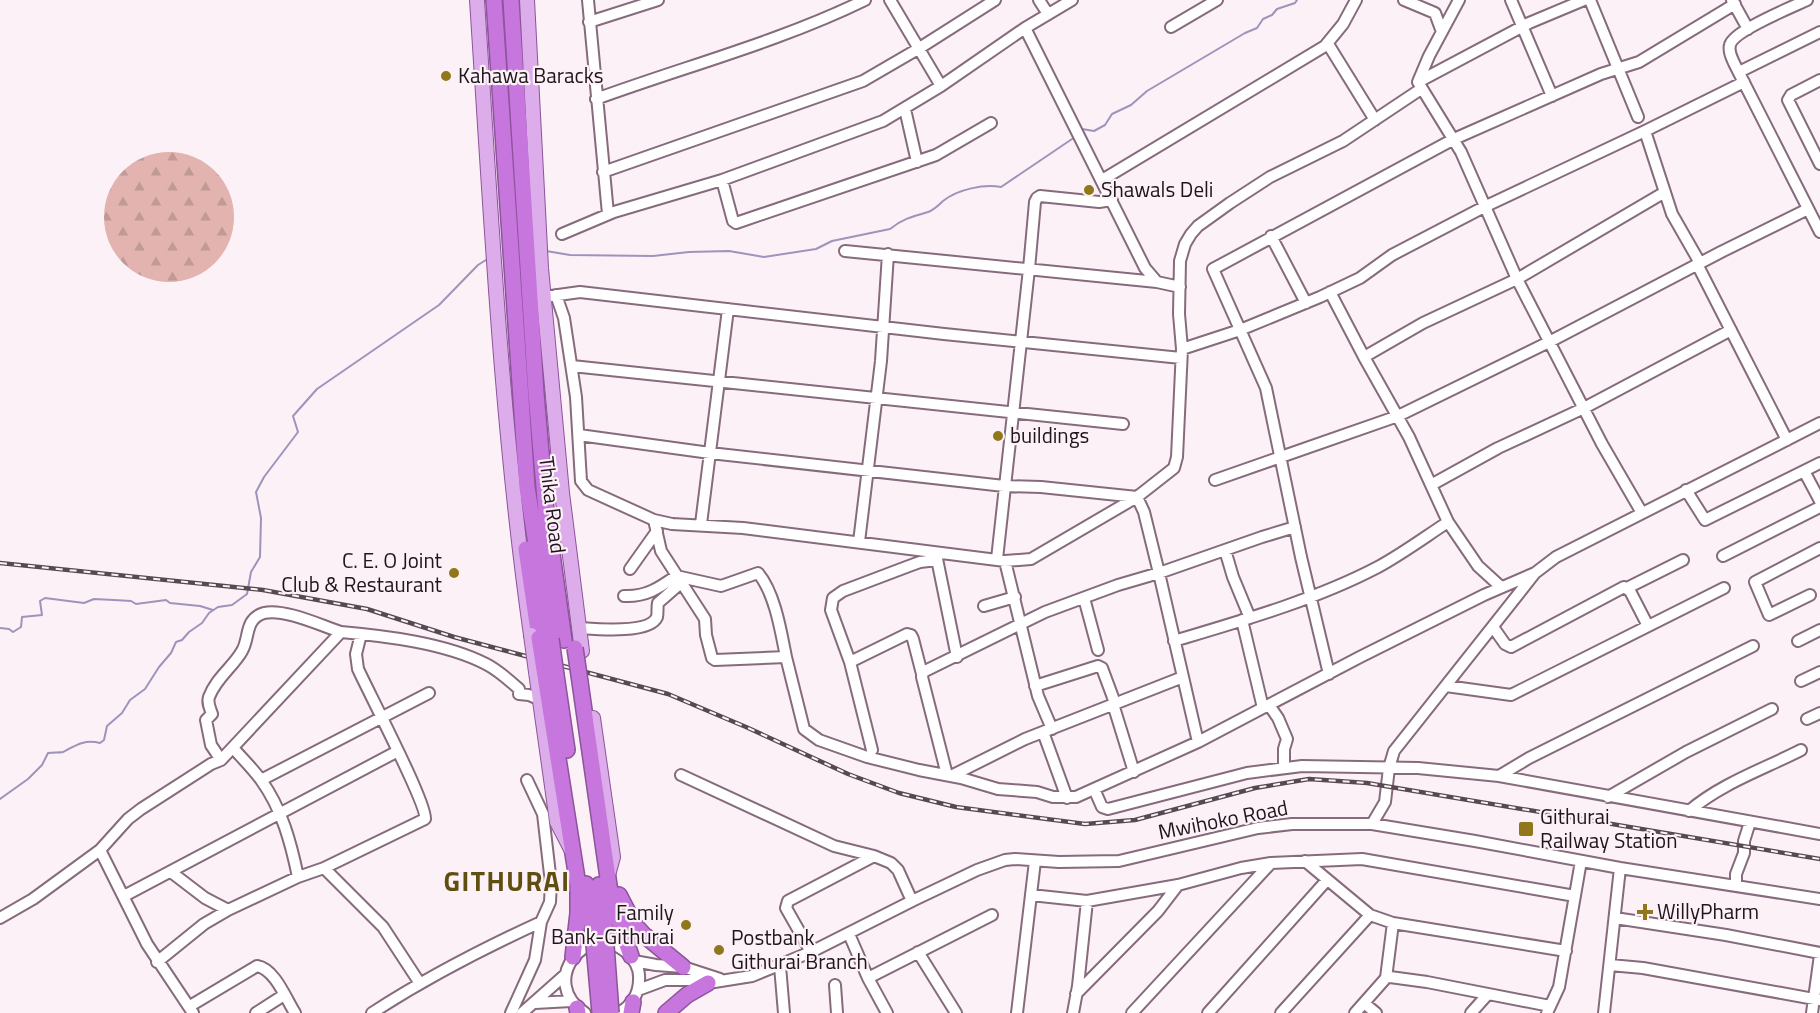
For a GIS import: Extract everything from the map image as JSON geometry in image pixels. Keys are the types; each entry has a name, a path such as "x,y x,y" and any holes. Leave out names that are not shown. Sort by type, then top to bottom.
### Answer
{"highway":[{"name":"Thika Road","path":"494,0 509,248 527,487 557,642 611,1013"},
{"name":"Thika Road","path":"512,0 535,268 546,498 557,642"},
{"path":"557,642 562,677 572,851 578,885 578,913 573,957"},
{"path":"562,677 609,879 613,907 633,959"},
{"path":"609,879 634,924 682,967"},
{"name":"Thika Road","path":"599,933 600,1013"},
{"path":"666,1013 687,995 708,983"}],"main road":[{"name":"Thika Road","path":"477,0 495,271 516,528 557,642 562,677 541,700 557,822 572,851"},
{"name":"Thika Road","path":"527,0 533,245"},
{"name":"Thika Road","path":"535,268 550,296 562,493 580,628 557,642"}],"street":[{"path":"588,0 608,214"},
{"path":"590,22 658,0"},
{"path":"596,99 663,74 782,36 865,0"},
{"path":"890,0 941,86"},
{"path":"603,172 863,81 995,0"},
{"path":"1040,0 1048,14"},
{"path":"562,234 608,214 722,180 883,121 1072,0"},
{"path":"1171,27 1217,0"},
{"path":"1102,180 1328,44 1343,24 1356,0"},
{"path":"1404,0 1431,10 1438,19 1442,32"},
{"path":"1459,0 1418,77 1419,85 1454,139 1517,279 1551,341 1602,444 1642,513"},
{"path":"1511,0 1552,96"},
{"path":"1584,0 1522,27 1419,85 1376,120 1328,150 1270,177 1198,226 1181,252 1181,353 1174,468 1137,497 1031,559 1001,560 936,556 859,542 701,524 655,525 597,495 581,481 572,366 564,318 550,296 580,292 883,325 944,334 1181,353 1306,303 1359,278 1392,255 1484,207 1645,131 1820,32"},
{"path":"1590,0 1638,117"},
{"path":"1807,0 1739,34 1730,44 1730,54 1820,232"},
{"path":"1329,674 1266,388 1212,269 1454,139 1619,68 1639,62 1733,2 1748,30"},
{"path":"1025,28 1145,268 1157,282"},
{"path":"1328,44 1376,120"},
{"path":"1820,80 1791,95 1788,100 1820,164"},
{"path":"905,109 917,162"},
{"path":"722,180 733,221 736,223 917,162 959,143 991,123"},
{"path":"1645,131 1672,214 1787,440"},
{"path":"1364,357 1424,323 1517,279 1665,192"},
{"path":"1067,798 1035,686 1015,597 1001,560 1004,486 1035,202 1040,196 1099,202 1112,200"},
{"path":"1215,480 1398,416 1551,341 1808,209"},
{"path":"1271,236 1306,303"},
{"path":"845,251 1157,282 1180,287"},
{"path":"859,542 878,398 888,254"},
{"path":"1330,292 1398,416 1448,522 1478,566 1502,588"},
{"path":"701,524 728,309"},
{"path":"1431,485 1498,448 1584,408 1731,330"},
{"path":"572,366 1123,424"},
{"path":"624,596 644,595 679,579 721,586 755,573 759,575 778,619 804,729 813,737 867,758 949,775 998,789 1037,792 1053,797 1076,797 1198,742 1329,674 1535,573 1556,557 1820,423"},
{"path":"579,435 710,453 1004,486 1053,488 1137,497"},
{"path":"1686,490 1705,520 1820,463"},
{"path":"1804,471 1820,501"},
{"path":"1137,497 1144,512 1198,742"},
{"path":"1723,556 1820,507"},
{"path":"1174,641 1246,619 1379,566 1448,522"},
{"path":"630,569 655,525"},
{"path":"655,525 661,551 705,619 706,635 712,658 715,660 786,657"},
{"path":"922,674 1022,623 1084,598 1125,582 1159,573 1295,527"},
{"path":"1810,595 1768,615 1755,582 1820,548"},
{"path":"1225,550 1246,619 1266,707 1278,718 1287,739 1284,748 1284,768"},
{"path":"936,556 957,657"},
{"path":"872,750 850,662 831,610 833,598 843,591 936,556"},
{"path":"1492,627 1505,644 1511,647 1624,587 1627,588 1683,560"},
{"path":"1372,824 1385,802 1389,768 1394,751 1535,573"},
{"path":"580,628 616,630 636,628 653,622 657,616 658,603 679,579"},
{"path":"1627,588 1648,627"},
{"path":"1446,686 1511,695 1724,588"},
{"path":"984,606 1015,597"},
{"path":"1084,598 1098,650"},
{"path":"221,760 211,745 206,720 212,714 208,700 212,688 243,649 246,633 252,621 262,614 276,613 297,617 341,632 456,652 478,660 508,679 519,689 519,694 541,700"},
{"path":"1798,641 1820,630"},
{"path":"0,918 33,899 100,850 128,819 141,809 211,764 221,760 341,632"},
{"path":"158,962 204,924 228,910 298,877 324,868 425,819 426,812 356,662 361,634"},
{"path":"850,662 907,634 911,635 949,775"},
{"path":"1499,776 1529,758 1753,646"},
{"path":"1035,686 1098,666 1102,668 1134,772"},
{"path":"1801,681 1820,672"},
{"path":"949,775 1047,731 1183,677"},
{"path":"261,780 429,693"},
{"path":"1608,797 1686,752 1772,709"},
{"path":"1807,719 1820,713"},
{"path":"233,748 261,780 280,813 290,841 298,877"},
{"path":"1689,811 1704,798 1720,789 1801,750"},
{"path":"124,896 398,751"},
{"path":"1094,789 1102,807 1108,809 1246,772 1302,766 1418,768 1499,776 1820,834"},
{"path":"681,775 834,846 891,862 898,870 912,901"},
{"path":"511,1013 535,960 541,922 550,902 551,883 543,814 527,780"},
{"path":"1736,886 1736,874 1744,853 1744,841 1750,822"},
{"name":"Mwihoko Road","path":"618,1013 665,980 693,980 708,983 752,976 780,966 912,901 998,862 1015,858 1059,862 1119,861 1275,826 1372,824 1620,868 1820,899"},
{"path":"100,850 158,962 192,1009 257,966 267,971 295,1013"},
{"path":"811,952 786,908 788,901 874,856"},
{"path":"1031,895 1087,901 1178,885 1241,868 1271,863 1362,859 1575,896"},
{"path":"1017,1013 1035,861"},
{"path":"1305,861 1370,915 1393,923 1566,951"},
{"path":"1386,978 1427,982 1488,994 1549,1010 1559,987 1581,861"},
{"path":"1132,1013 1271,863"},
{"path":"324,868 383,927 419,982"},
{"path":"1607,1012 1620,868"},
{"path":"171,872 205,898 228,910"},
{"path":"1208,1013 1328,880"},
{"path":"1076,994 1158,911 1178,885"},
{"path":"1074,1012 1087,901"},
{"path":"868,978 992,915"},
{"path":"1281,1013 1370,915"},
{"path":"1615,918 1726,935 1820,954 1817,1000 1812,1013"},
{"path":"372,1013 419,982 541,922"},
{"path":"1355,1013 1386,978 1393,923"},
{"path":"849,934 868,978 887,1013"},
{"name":"Mwihoko Road","path":"573,957 583,948 609,943 621,948 633,959 656,965 682,967 726,980"},
{"path":"918,952 956,1013"},
{"path":"522,1013 566,974 573,957"},
{"path":"633,959 639,975 634,1001"},
{"path":"1610,965 1643,968 1817,1000"},
{"path":"780,966 784,1013"},
{"path":"566,974 567,993 578,1009"},
{"path":"835,985 837,1013"},
{"path":"1471,1013 1488,994"},
{"path":"256,1013 284,995"},
{"path":"535,1003 578,1009"},
{"path":"1364,1003 1376,1013"}],"green space":[{"path":"169,152 194,157 215,171 229,192 234,217 229,242 215,263 194,277 169,282 144,277 123,263 109,242 104,217 109,192 123,171 144,157"}],"waterway":[{"path":"1082,129 1094,131 1105,125 1112,114 1131,105 1147,91 1257,28 1263,19 1272,15 1277,9 1295,3 1297,0"},
{"path":"546,251 570,255 653,256 729,251 764,257 816,249 832,241 890,229 904,220 930,211 949,197 963,191 979,187 1001,187 1075,137"},
{"path":"0,799 28,779 42,765 48,753 63,752 81,743 100,743 104,740 107,726 122,713 130,700 145,689 171,653 176,642 182,640 202,623 209,613 218,607 232,605 247,594 251,572 260,557 261,518 256,492 264,477 298,432 293,416 317,389 439,305 478,265 489,258"},
{"path":"0,628 13,632 21,627 22,617 42,615 40,601 45,598 84,603 94,599 131,601 136,604 166,600 170,603 200,606 213,610"}],"railway":[{"path":"0,563 263,590 367,609 454,637 668,694 848,774 899,793 956,807 1085,824 1135,820 1255,788 1309,779 1367,783 1820,859"}],"place":[{"name":"Kahawa Baracks","path":"446,76"},
{"name":"Shawals Deli","path":"1089,190"},
{"name":"buildings","path":"998,436"},
{"name":"C. E. O Joint Club & Restaurant","path":"454,573"},
{"name":"Githurai Railway Station","path":"1526,829"},
{"name":"WillyPharm","path":"1645,912"},
{"name":"Family Bank-Githurai","path":"686,925"},
{"name":"Postbank Githurai Branch","path":"719,950"}],"district":[{"name":"GITHURAI","path":"507,882"}]}
